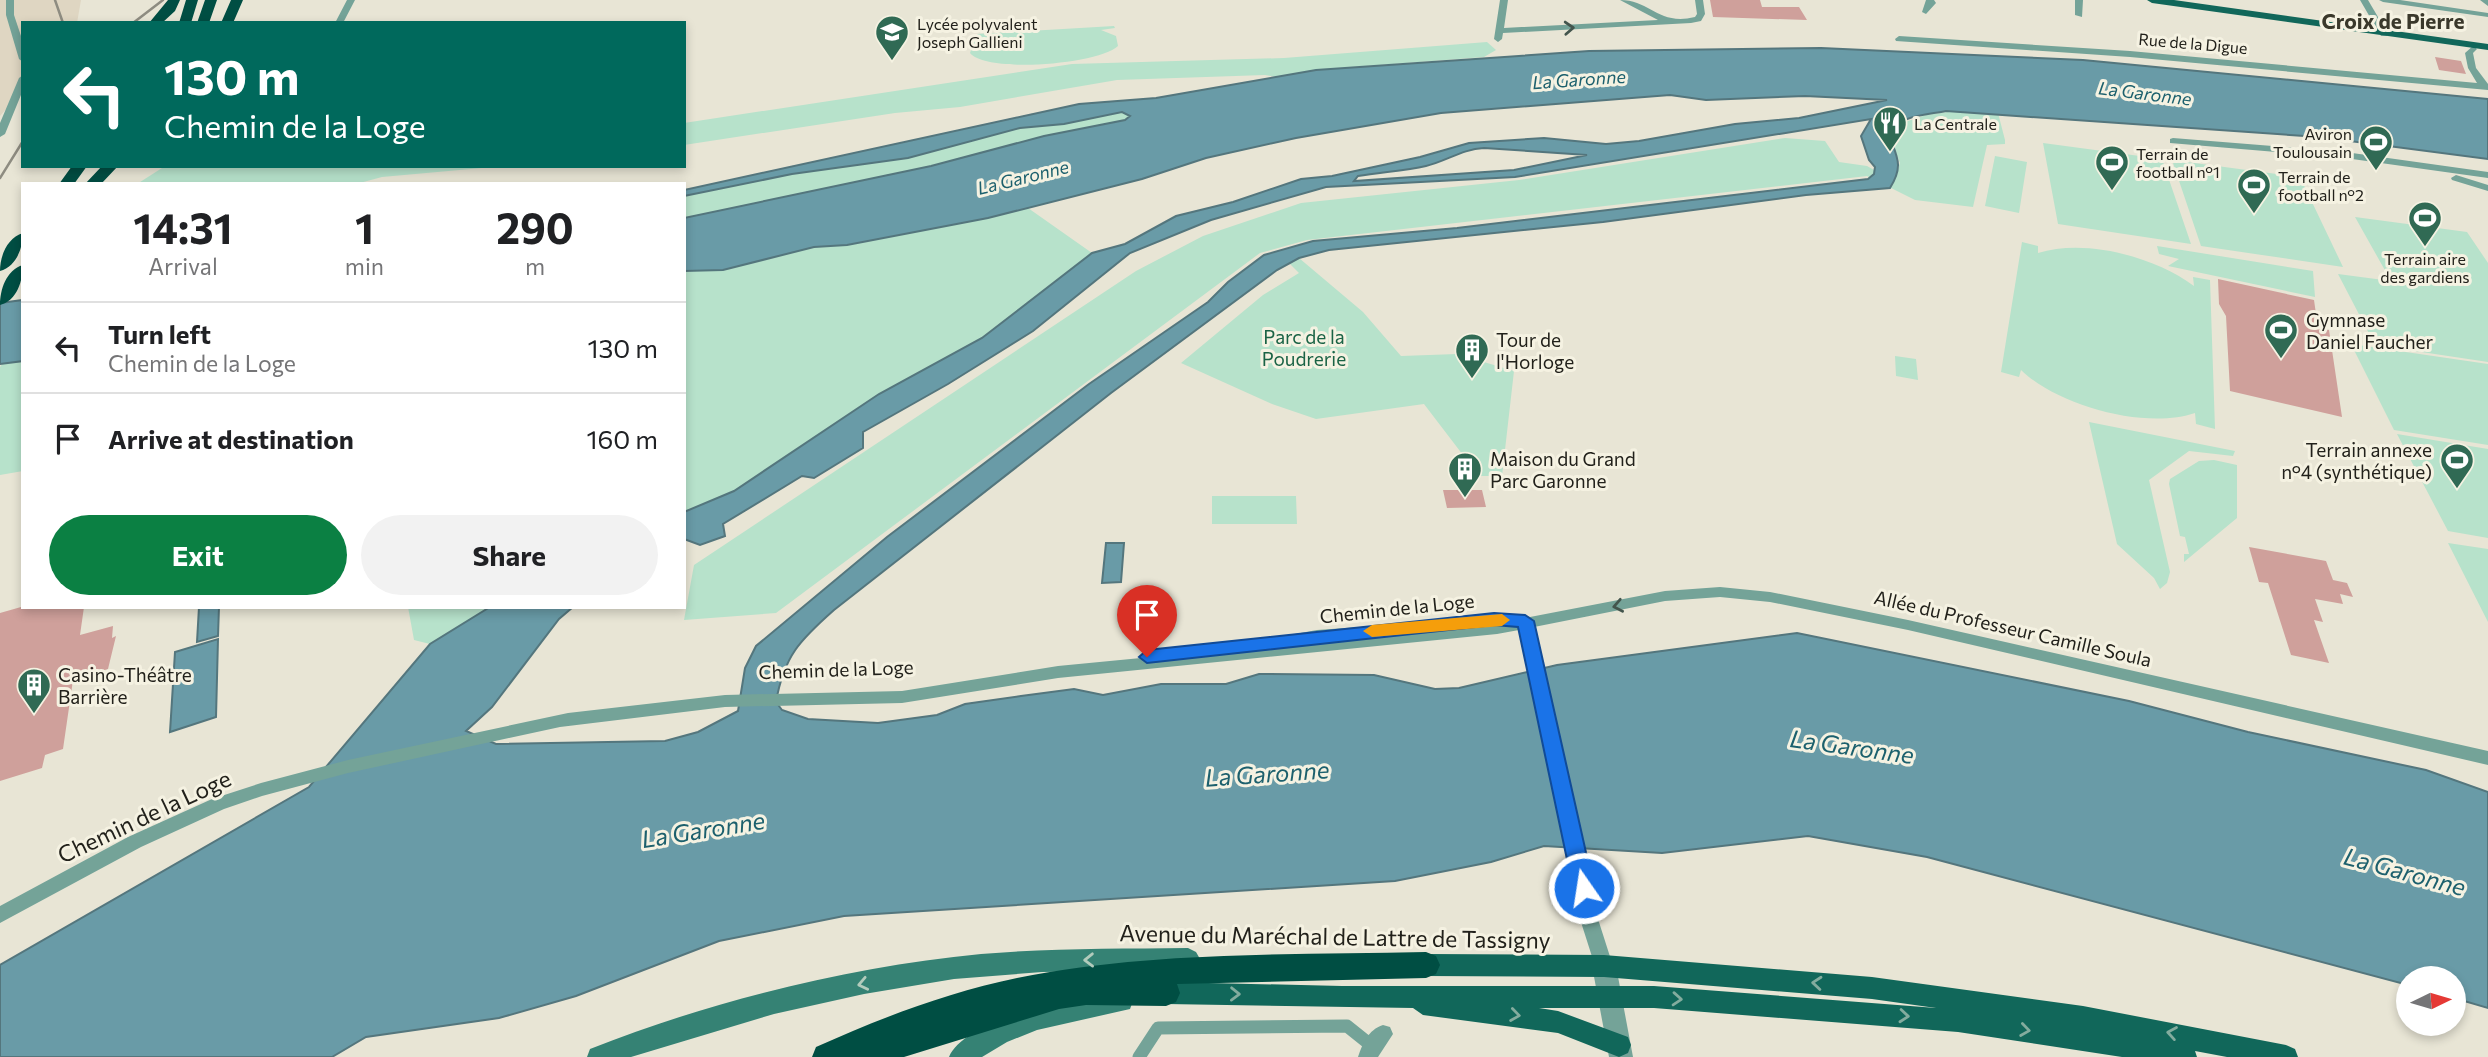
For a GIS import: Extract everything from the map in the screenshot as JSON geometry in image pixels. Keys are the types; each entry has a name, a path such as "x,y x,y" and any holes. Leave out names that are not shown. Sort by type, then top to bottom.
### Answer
{"highway":[{"path":"157,21 171,8 174,0"},
{"path":"186,20 192,0"},
{"path":"228,21 237,0"},
{"path":"68,182 78,168"},
{"path":"93,182 109,168"},
{"path":"0,266 21,240"},
{"path":"0,300 21,273"},
{"path":"827,1057 912,1019 1016,991 1077,980 1143,974 1426,965"},
{"path":"871,1057 916,1037 1059,996 1086,992 1166,993"}],"main road":[{"path":"2152,0 2488,50"},
{"name":"Avenue du Maréchal de Lattre de Tassigny","path":"599,1057 689,1026 778,1002 956,968 1058,960 1233,958 1426,965 1604,966 1934,995 2213,1049 2286,1057"},
{"path":"961,1057 988,1037 1031,1019 1166,993 1609,995 1958,1021 2083,1038 2185,1057"},
{"path":"1400,995 1430,1006 1558,1022 1620,1051"}],"street":[{"path":"10,0 8,15 18,34 21,49"},
{"path":"340,21 351,0"},
{"path":"1504,0 1499,35 1664,20 1691,21 1698,19 1701,13 1699,0"},
{"path":"1624,0 1664,20"},
{"path":"2080,0 2080,15"},
{"path":"2364,0 2384,34"},
{"path":"2383,0 2488,15"},
{"path":"2484,0 2488,4"},
{"name":"Rue de la Digue","path":"1899,39 2130,54 2486,86"},
{"name":"Rue de la Digue","path":"2467,48 2472,68 2486,86"},
{"path":"0,134 21,83"},
{"path":"2173,141 2277,148 2488,175"},
{"path":"2404,163 2488,188"},
{"name":"Allée du Professeur Camille Soula","path":"1525,621 1685,594 1720,592 1770,597 2237,699 2488,758"},
{"name":"Chemin de la Loge","path":"0,915 172,825 216,805 309,775 560,722 726,698 899,690 1073,663 1195,653 1317,636 1494,619 1525,621"},
{"path":"1525,621 1604,966 1620,1051"},
{"path":"1139,1057 1158,1028 1347,1026 1375,1046"}],"shaded area":[{"path":"0,0 81,0 77,21 21,21 21,92 0,116"}],"green space":[{"path":"1115,28 1101,30 1116,36 1118,46 1089,58 1068,62 1020,65 998,63 970,53 974,42 984,38 977,37 977,34"},
{"path":"1487,42 1496,50 1484,57 1316,70 1277,77 1265,75 1117,80 960,107 895,113 686,145 686,123 1072,64 1284,58"},
{"path":"1962,110 1998,113 2005,140 2005,144 1987,145 1973,207 1915,200 1867,176 1307,240 1260,253 776,613 684,620 694,565 1136,271 1203,236 1301,203 1519,180 1785,138 1825,141 1839,162 1867,166 1894,181 1900,163 1889,135 1893,126 1926,115"},
{"path":"1122,112 1131,116 1125,120 1044,136 931,166 686,218 686,196 792,174 908,158 1020,128 1064,124"},
{"name":"Terrain de football n°1","path":"2043,143 2162,159 2191,244 2058,224"},
{"path":"1995,156 2027,162 2019,213 1985,206"},
{"name":"Terrain de football n°2","path":"2172,160 2300,177 2343,267 2201,246"},
{"path":"162,168 482,168 382,177 363,182 140,182"},
{"path":"1028,208 1092,253 982,338 879,394 734,491 686,511 686,271 732,267 816,247 854,244"},
{"path":"2355,217 2467,232 2488,263 2488,362 2375,345 2338,274 2391,281"},
{"path":"2022,242 2038,246 2038,253 2077,248 2119,253 2160,266 2194,286 2193,277 2210,280 2215,429 2196,424 2195,413 2175,418 2152,419 2104,411 2057,394 2021,370 2019,377 2001,372"},
{"path":"2157,246 2313,271 2315,297 2168,266 2179,259 2159,254"},
{"name":"Parc de la Poudrerie","path":"1299,258 1363,312 1401,356 1457,354 1514,371 1502,476 1479,476 1424,404 1316,419 1272,404 1181,363 1263,295 1299,273 1289,263"},
{"path":"2351,344 2488,364 2488,445 2394,430"},
{"path":"1895,356 1916,359 1918,380 1896,376"},
{"path":"21,361 21,471 0,475 0,367 3,363"},
{"path":"2089,422 2235,451 2233,456 2189,451 2149,480 2170,572 2167,583 2160,589 2154,578 2117,544"},
{"name":"Terrain annexe n°4 (synthétique)","path":"2397,434 2488,449 2488,538 2448,531"},
{"path":"2214,460 2237,465 2237,518 2184,562 2184,554 2189,554 2185,537 2180,536 2170,479 2199,461"},
{"path":"1212,496 1296,496 1297,524 1212,524"},
{"path":"2448,543 2488,549 2488,622"},
{"path":"408,609 487,609 430,644 414,640"}],"water":[{"name":"La Garonne","path":"1821,48 2083,60 2488,99 2488,159 2319,137 1946,111 1913,117 1893,128 1889,135 1898,167 1890,188 1806,195 1603,222 1329,250 1299,258 1277,270 1111,393 834,610 795,650 784,672 776,702 782,710 808,719 878,723 937,715 965,704 1074,689 1103,695 1161,684 1226,684 1259,674 1374,675 1435,689 1459,688 1557,665 1797,633 2129,701 2248,732 2426,770 2488,792 2488,1008 2466,1002 2466,966 2396,966 2396,982 1927,857 1808,836 1662,853 1544,846 1491,862 1395,881 844,916 719,941 576,996 499,1018 366,1037 332,1057 0,1057 0,965 309,787 430,644 487,609 571,609 559,619 492,707 466,731 496,744 665,741 698,732 738,711 745,668 756,646 887,537 1089,384 1208,302 1228,282 1264,255 1313,241 1457,228 1868,179 1874,174 1875,167 1869,160 1861,136 1871,119 1515,177 1326,187 1211,220 1130,253 1033,331 948,384 863,432 863,448 814,478 802,476 723,524 725,536 700,545 686,540 686,511 734,491 879,394 982,338 1092,253 1125,244 1176,216 1233,202 1301,179 1332,176 1420,157 1469,143 1544,138 1606,144 1639,141 1735,124 1799,118 1887,100 1805,96 1706,100 1670,95 1441,113 1296,138 1206,158 1142,179 988,218 847,245 814,247 723,270 686,271 686,218 931,166 1044,136 1125,120 1130,116 1122,112 1064,124 1020,128 908,158 792,174 686,196 686,190 1079,104 1156,98 1316,70 1589,51","holes":["1484,148 1587,155 1514,170 1354,181 1358,176 1426,166"]},
{"path":"21,300 21,361 0,364 0,303"},
{"path":"1106,543 1124,543 1121,582 1102,583"},
{"path":"199,609 219,609 218,636 197,642"},
{"path":"218,639 216,717 170,732 175,652"}],"building":[{"path":"1710,0 1760,0 1762,7 1799,7 1807,20 1713,17"},
{"path":"2435,57 2461,61 2466,74 2439,70"},
{"name":"Gymnase Daniel Faucher","path":"2218,279 2314,300 2318,328 2329,330 2342,417 2230,391 2226,316 2219,304"},
{"name":"Maison du Grand Parc Garonne","path":"1443,490 1482,490 1486,507 1447,508"},
{"path":"2249,547 2326,561 2333,580 2347,583 2353,597 2340,594 2343,604 2315,599 2323,622 2314,620 2329,663 2291,655 2268,583 2259,582"},
{"name":"Casino-Théâtre Barrière","path":"21,607 84,609 80,635 113,626 112,638 116,636 108,669 73,680 63,749 45,755 42,768 0,781 0,613"}],"railway":[{"path":"55,0 62,21"},
{"path":"136,21 163,0"},
{"path":"0,178 21,144"}],"slow traffic":[{"path":"1372,631 1502,620"}],"place":[{"name":"Lycée polyvalent Joseph Gallieni","path":"892,62"},
{"name":"La Centrale","path":"1890,153"},
{"name":"Aviron Toulousain","path":"2376,172"},
{"name":"Terrain de football n°1","path":"2112,192"},
{"name":"Terrain de football n°2","path":"2254,215"},
{"name":"Terrain aire des gardiens","path":"2425,248"},
{"name":"Gymnase Daniel Faucher","path":"2281,360"},
{"name":"Tour de l'Horloge","path":"1472,380"},
{"name":"Terrain annexe n°4 (synthétique)","path":"2457,490"},
{"name":"Maison du Grand Parc Garonne","path":"1465,499"},
{"name":"Casino-Théâtre Barrière","path":"34,715"}],"district":[{"name":"Croix de Pierre","path":"2393,20"}],"route":[{"path":"1147,657 1264,645 1317,636 1494,619 1525,621 1584,888"}]}
